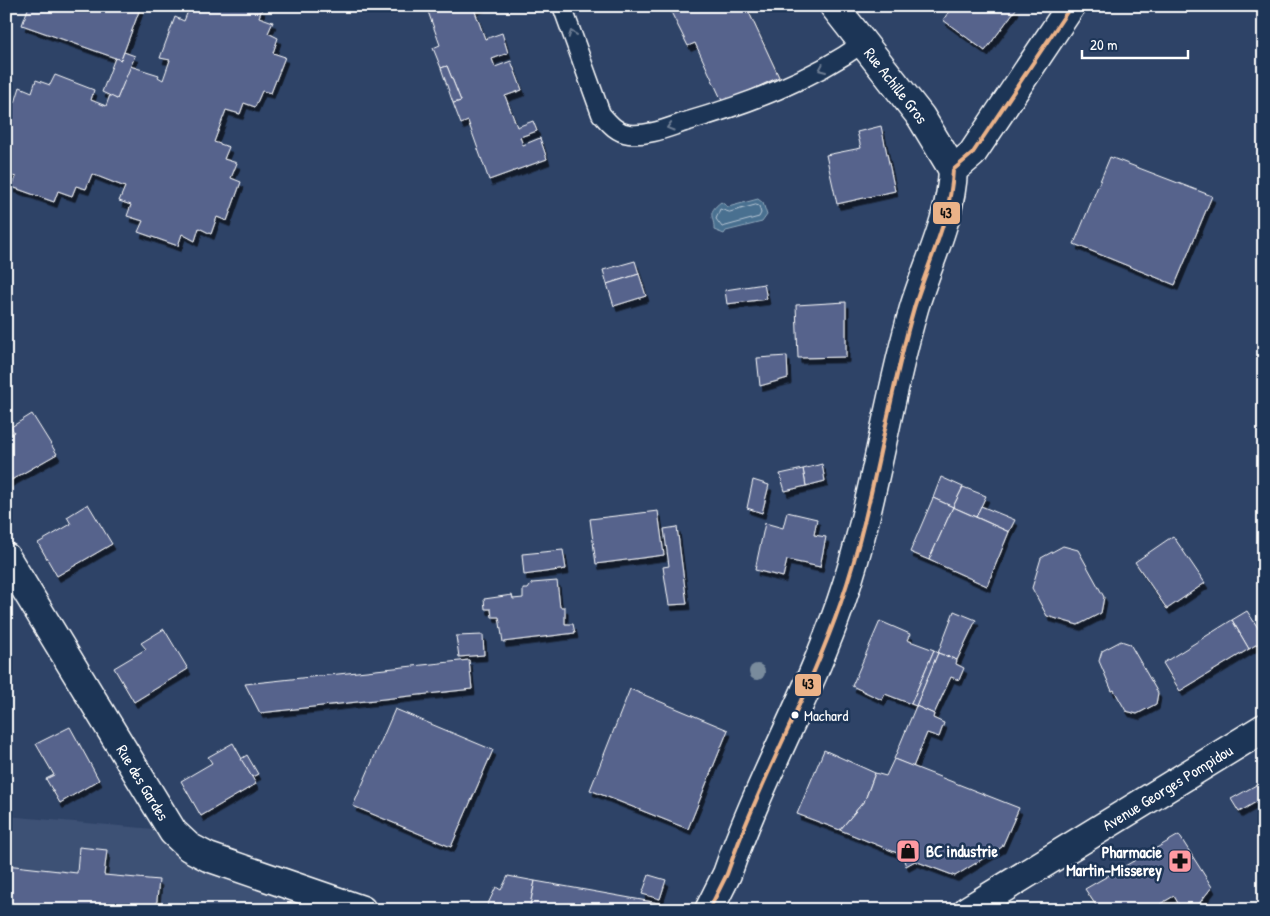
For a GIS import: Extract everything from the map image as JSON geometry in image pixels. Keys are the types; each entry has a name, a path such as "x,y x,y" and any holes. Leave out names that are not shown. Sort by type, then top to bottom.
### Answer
{"street":[{"name":"Rue Achille Gros","path":"834,6 921,118 952,170"},
{"path":"715,905 824,648 842,601 856,553 914,308 948,209 952,170 972,154 1071,6"},
{"name":"Rue des Gardes","path":"6,556 173,832 189,847 208,857 362,910"},
{"name":"Avenue Georges Pompidou","path":"968,910 1264,728"}],"lane":[{"path":"562,6 601,114 612,127 627,134 645,134 740,106 833,64 863,43"}],"shaded area":[{"path":"6,816 154,829 160,841 194,867 312,910 6,910"}],"water":[{"path":"758,199 763,203 767,215 762,222 726,231 724,234 714,230 712,213 721,202 728,207"}],"building":[{"path":"29,6 141,6 121,60 22,25"},
{"path":"190,6 201,10 203,6 256,6 262,9 259,17 273,22 268,33 278,38 273,53 285,57 271,93 262,91 255,107 244,103 240,114 226,110 214,142 229,147 224,159 237,163 231,178 241,182 227,221 217,217 211,234 199,228 195,241 182,234 178,246 138,232 143,221 127,216 131,205 119,201 125,187 92,174 86,189 76,186 72,196 58,191 54,202 12,187 16,177 6,174 6,99 15,103 20,87 32,92 36,80 50,85 55,75 94,90 91,100 106,106 110,95 117,99 130,66 159,75 158,77 163,80 170,60 160,58 175,17 184,21"},
{"path":"426,6 482,6 474,9 485,39 502,33 508,53 492,59 495,67 511,61 522,90 505,96 517,127 533,121 537,131 520,137 523,145 540,138 547,159 489,180 468,121 461,124 453,103 461,101 447,66 441,68 433,48 440,45"},
{"path":"678,6 746,6 779,77 723,103 695,43 688,46 671,12 679,9"},
{"path":"953,6 1015,6 1016,9 985,51 943,20"},
{"path":"124,52 135,56 117,99 102,92 115,58 121,60"},
{"path":"447,66 461,101 453,103 441,68"},
{"path":"881,126 895,191 837,204 826,155 861,148 857,132"},
{"path":"1110,157 1212,196 1175,285 1074,244"},
{"path":"635,261 639,274 607,284 603,270"},
{"path":"639,274 646,296 614,306 607,284"},
{"path":"764,284 767,299 727,304 725,290"},
{"path":"846,302 846,357 798,358 796,305"},
{"path":"787,356 788,378 760,386 757,358"},
{"path":"32,414 57,454 6,483 6,437 14,432 11,427"},
{"path":"822,464 825,481 806,486 803,469"},
{"path":"803,469 806,486 785,491 780,474"},
{"path":"941,477 963,487 953,507 933,498"},
{"path":"753,480 769,485 762,513 747,508"},
{"path":"963,487 986,496 976,517 953,507"},
{"path":"933,498 953,507 929,560 910,552"},
{"path":"88,504 112,544 57,576 38,543 71,524 67,517"},
{"path":"981,506 1015,520 1009,532 976,517"},
{"path":"953,507 1009,532 987,586 929,560"},
{"path":"658,511 664,555 596,564 590,519"},
{"path":"787,512 817,519 814,535 826,537 820,567 787,560 783,577 755,570 765,523 783,528"},
{"path":"677,527 687,604 669,605 663,567 669,566 664,529"},
{"path":"1173,536 1205,583 1167,609 1135,562"},
{"path":"1063,546 1078,550 1104,597 1101,613 1078,625 1047,616 1032,588 1041,558"},
{"path":"563,550 566,569 524,575 522,554"},
{"path":"557,581 560,607 565,607 565,624 573,624 575,633 503,642 499,617 492,617 491,609 485,609 484,599 512,595 513,599 523,598 523,589 528,589 532,583"},
{"path":"954,611 976,620 957,660 938,653"},
{"path":"1247,611 1264,637 1264,640 1249,649 1232,620"},
{"path":"1232,620 1249,649 1180,691 1163,663"},
{"path":"880,621 910,634 907,640 934,650 911,704 885,694 882,700 852,686"},
{"path":"164,629 188,669 134,702 114,668 146,649 141,643"},
{"path":"483,635 484,655 459,657 456,636"},
{"path":"1121,641 1130,644 1158,693 1156,704 1137,714 1126,711 1114,690 1112,691 1099,661 1102,651"},
{"path":"934,650 938,653 916,706 911,704"},
{"path":"938,653 957,660 956,664 964,668 959,680 951,677 934,714 916,706"},
{"path":"469,660 472,689 260,713 245,684"},
{"path":"630,689 728,730 688,829 590,790"},
{"path":"916,706 934,714 933,718 944,723 939,737 927,733 913,767 894,759"},
{"path":"395,709 493,750 451,847 353,806"},
{"path":"70,727 99,780 60,803 46,779 54,775 36,744"},
{"path":"233,743 256,784 201,816 181,781 212,763 208,757"},
{"path":"824,750 875,773 865,800 840,830 797,814"},
{"path":"247,755 258,774 252,777 241,759"},
{"path":"894,759 1019,808 1002,847 955,876 915,861 906,866 902,855 840,830 865,800 875,773 886,776"},
{"path":"1258,784 1263,798 1239,812 1231,799"},
{"path":"1179,835 1212,887 1194,910 1182,910 1174,896 1160,904 1164,910 1099,910 1085,889"},
{"path":"79,847 107,850 104,875 159,880 156,910 6,910 6,865 77,873"},
{"path":"649,875 666,880 660,899 642,894"},
{"path":"508,876 535,881 529,910 485,910 496,887 501,890"},
{"path":"535,881 664,904 661,910 529,910"}],"transit line":[{"name":"43","path":"709,910 727,874 754,805 814,671 841,602 862,529 904,345 914,308 948,206 953,170 972,154 1071,6"}],"place":[{"name":"Machard","path":"795,715"},
{"name":"BC industrie","path":"908,851"},
{"name":"Pharmacie Martin-Misserey","path":"1180,861"}]}
